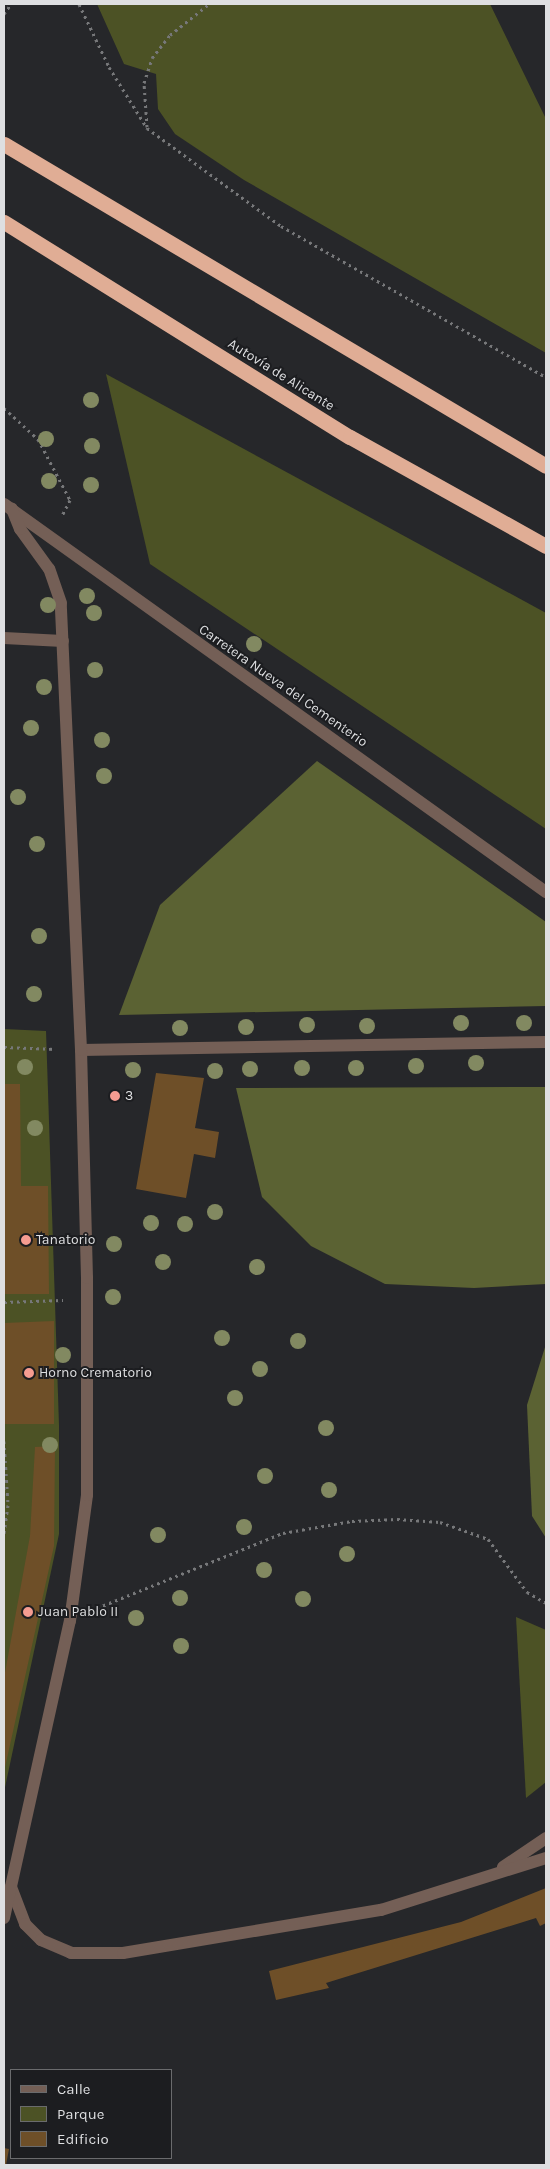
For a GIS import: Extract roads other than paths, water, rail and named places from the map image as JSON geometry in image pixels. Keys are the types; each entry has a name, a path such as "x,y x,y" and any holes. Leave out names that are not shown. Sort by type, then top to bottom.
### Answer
{"highway":[{"path":"4,144 546,466"},
{"name":"Autovía de Alicante","path":"4,222 350,437 546,546"}],"street":[{"name":"Carretera Nueva del Cementerio","path":"8,507 50,539 546,892"},
{"path":"4,1918 70,1621 87,1496 88,1298 81,1050 61,603 50,569 20,530 8,507"},
{"path":"4,638 63,641"},
{"path":"81,1050 546,1042"},
{"path":"486,1878 546,1838"},
{"path":"10,1886 25,1924 41,1940 71,1953 122,1953 381,1910 546,1858"}],"place":[{"name":"3","path":"115,1096"},
{"name":"Tanatorio","path":"26,1240"},
{"name":"Horno Crematorio","path":"29,1373"},
{"name":"Juan Pablo II","path":"28,1612"}]}
